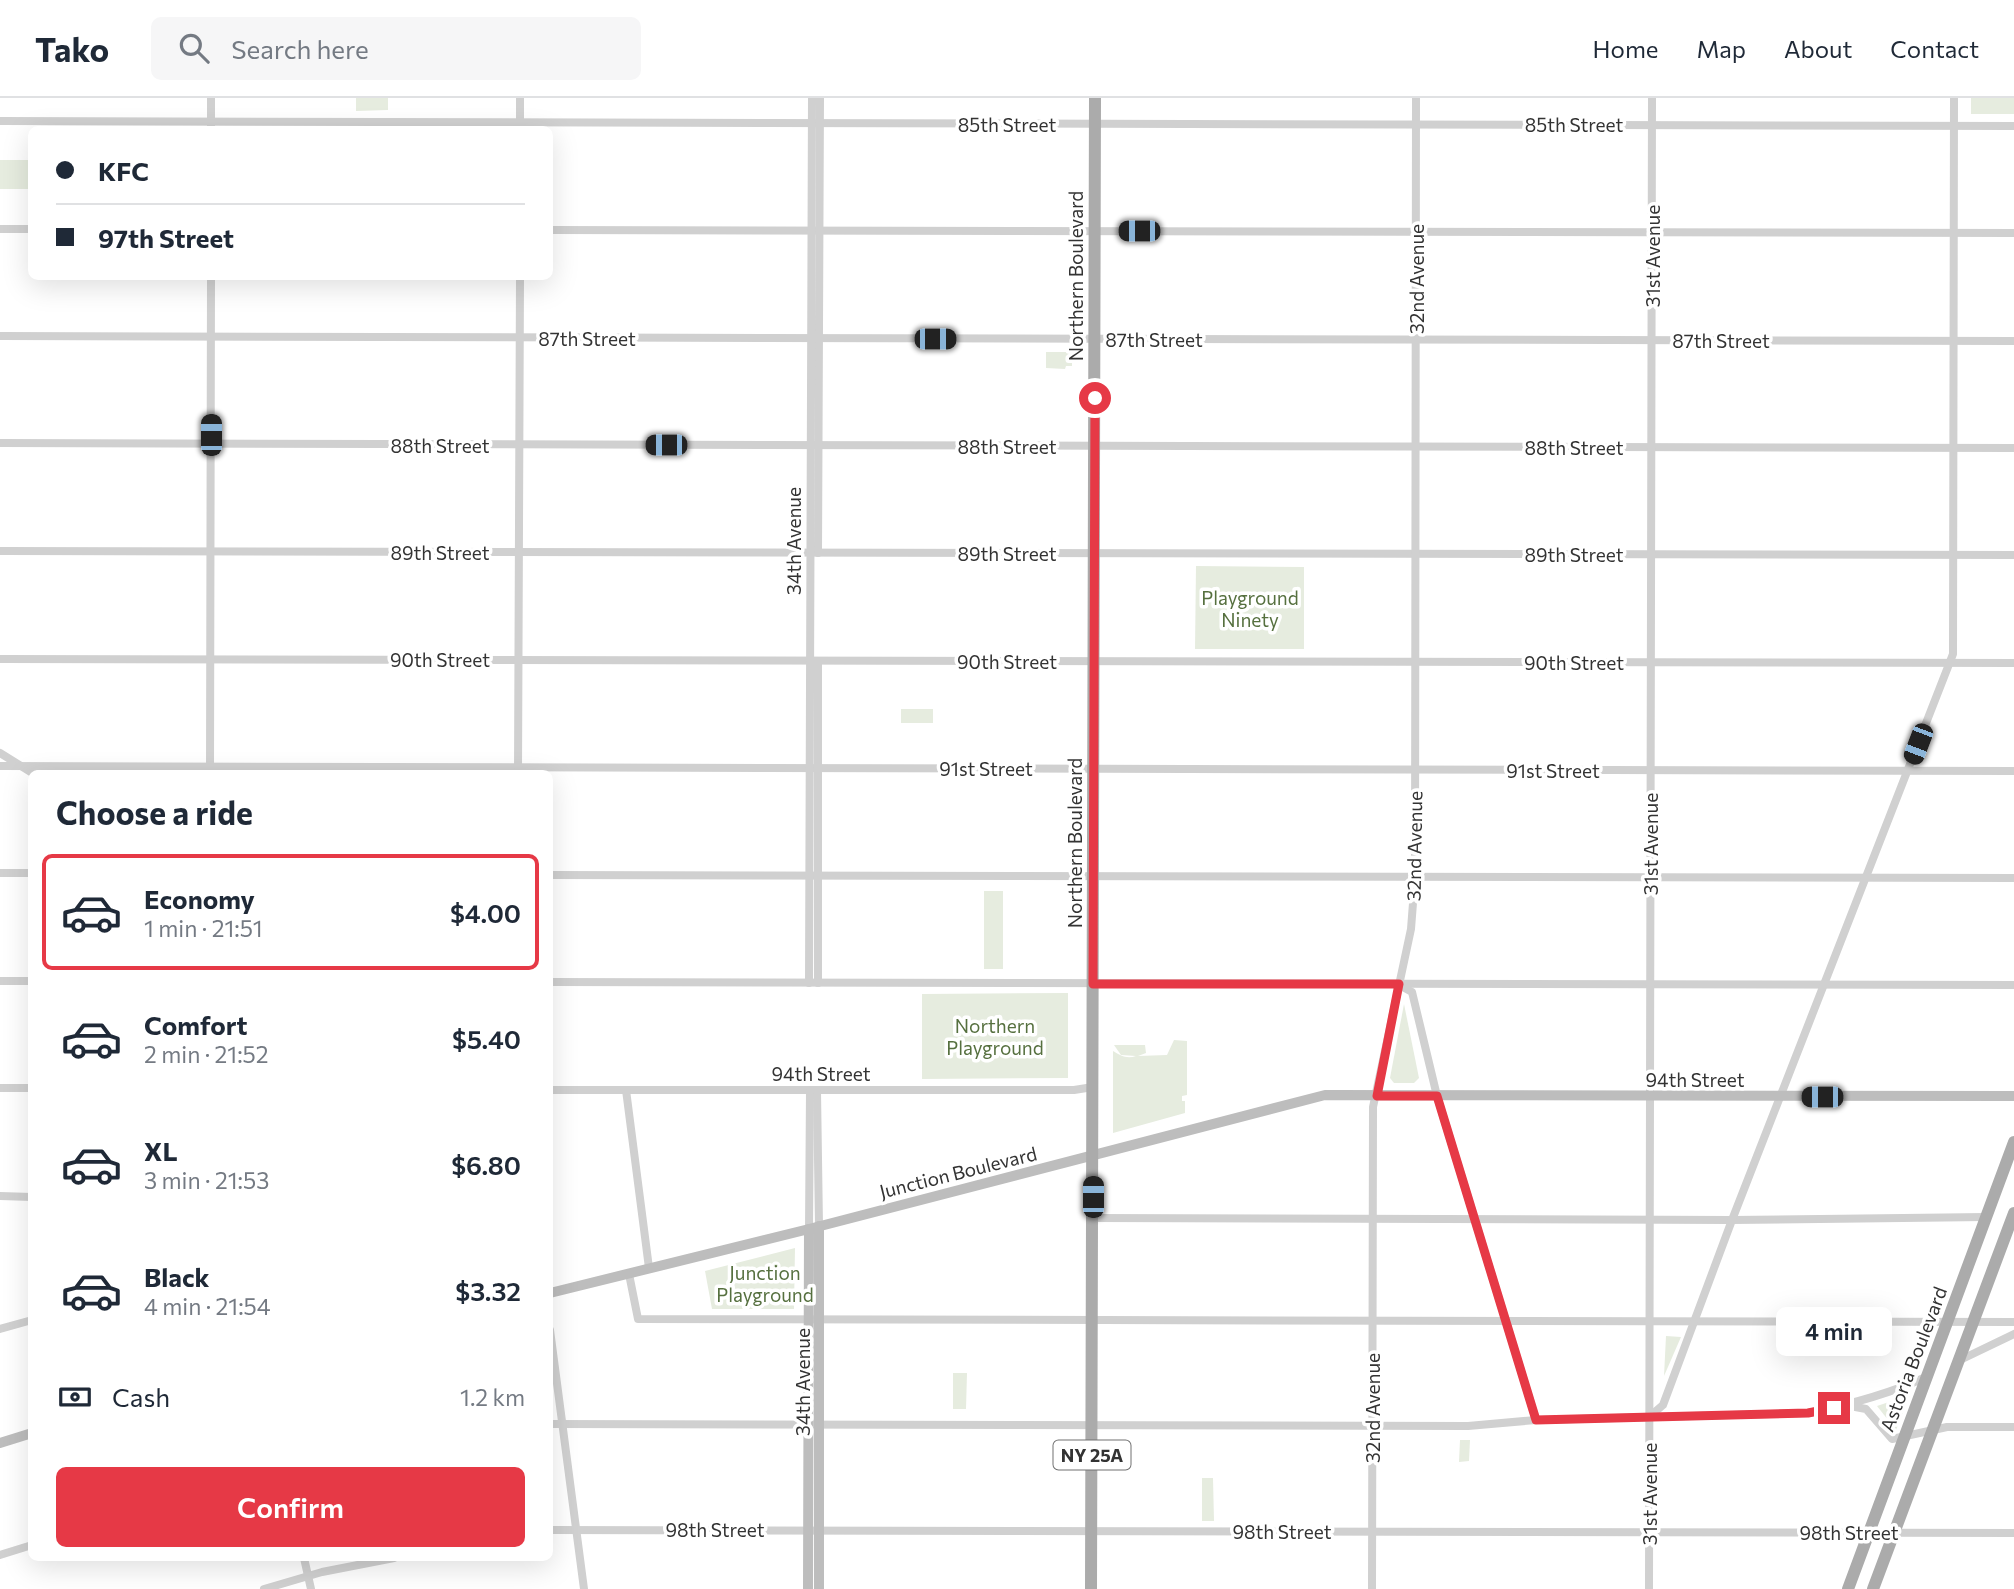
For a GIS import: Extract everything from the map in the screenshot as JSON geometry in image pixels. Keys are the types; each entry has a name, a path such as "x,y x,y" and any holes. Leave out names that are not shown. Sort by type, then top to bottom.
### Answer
{"main road":[{"name":"Northern Boulevard","path":"1091,1589 1095,98"},
{"name":"Junction Boulevard","path":"553,1292 1325,1096 1377,1096"},
{"name":"94th Street","path":"1377,1096 2014,1096"},
{"name":"Astoria Boulevard","path":"1848,1589 2014,1142"},
{"path":"1872,1589 2013,1216"},
{"name":"34th Avenue","path":"808,1589 813,1530 814,1228"},
{"path":"0,1443 28,1434"},
{"name":"34th Avenue","path":"813,1530 819,1589"}],"street":[{"path":"211,98 211,126"},
{"path":"520,98 520,126"},
{"name":"34th Avenue","path":"811,98 816,123"},
{"name":"34th Avenue","path":"814,983 815,231 816,123 820,98"},
{"name":"32nd Avenue","path":"1372,1589 1373,1107 1412,921 1415,877 1416,98"},
{"name":"31st Avenue","path":"1649,1589 1652,98"},
{"path":"1649,1417 1663,1405 1732,1220 1953,654 1954,98"},
{"name":"85th Street","path":"0,121 211,126 816,123 2014,126"},
{"path":"0,229 28,229"},
{"path":"553,230 2014,233"},
{"path":"210,770 211,280"},
{"path":"518,770 520,280"},
{"name":"87th Street","path":"0,336 2014,341"},
{"name":"88th Street","path":"0,443 2014,448"},
{"name":"89th Street","path":"0,551 2014,555"},
{"name":"90th Street","path":"0,659 2014,663"},
{"path":"0,753 28,770"},
{"name":"91st Street","path":"0,766 210,770"},
{"name":"91st Street","path":"553,771 1094,768 2014,771"},
{"path":"0,873 28,873"},
{"path":"553,875 2014,878"},
{"path":"0,981 28,981"},
{"path":"553,982 2014,985"},
{"path":"1399,984 1412,992 1437,1096 1536,1420"},
{"name":"94th Street","path":"553,1090 1074,1090 1093,1087"},
{"path":"0,1088 28,1088"},
{"path":"626,1090 649,1268"},
{"name":"34th Avenue","path":"813,1091 814,1228"},
{"path":"0,1196 28,1196"},
{"path":"1092,1218 1732,1220 1986,1217"},
{"path":"629,1274 638,1320 2014,1322"},
{"path":"0,1329 28,1321"},
{"path":"1958,1362 2014,1334"},
{"path":"553,1354 584,1589"},
{"path":"1850,1406 1864,1398 1927,1377"},
{"path":"553,1424 1468,1426 1536,1420 1808,1413 1850,1406 1866,1409 1892,1439 1947,1427 2014,1427"},
{"name":"98th Street","path":"553,1530 2014,1533"},
{"path":"0,1555 28,1546"},
{"path":"305,1561 311,1589"},
{"path":"264,1589 308,1576 380,1561"}],"green space":[{"path":"356,98 388,98 388,110 356,111"},
{"path":"1971,98 2014,98 2014,114 1971,114"},
{"path":"0,160 28,160 28,189 0,189"},
{"path":"1046,352 1072,352 1072,366 1066,366 1065,369 1046,368"},
{"name":"Playground Ninety","path":"1196,566 1304,567 1304,649 1195,649"},
{"path":"901,709 933,709 933,723 901,723"},
{"path":"984,891 1003,891 1003,969 984,969"},
{"name":"Northern Playground","path":"1068,993 1068,1078 922,1079 922,994"},
{"path":"1404,1004 1419,1078 1414,1083 1394,1083 1390,1078"},
{"path":"1174,1040 1187,1041 1187,1095 1182,1096 1185,1113 1113,1133 1113,1051 1121,1055 1114,1045 1145,1045 1146,1053 1138,1056 1167,1055"},
{"name":"Junction Playground","path":"795,1248 794,1309 712,1309 705,1271"},
{"path":"1666,1336 1681,1337 1664,1376"},
{"path":"953,1373 967,1373 966,1409 953,1409"},
{"path":"1910,1395 1896,1430 1877,1406"},
{"path":"1460,1440 1470,1440 1469,1461 1459,1462"},
{"path":"1202,1478 1213,1478 1214,1521 1202,1521"}],"route":[{"path":"1095,398 1093,984 1399,984 1377,1096 1437,1096 1536,1420 1808,1413 1834,1408"}]}
